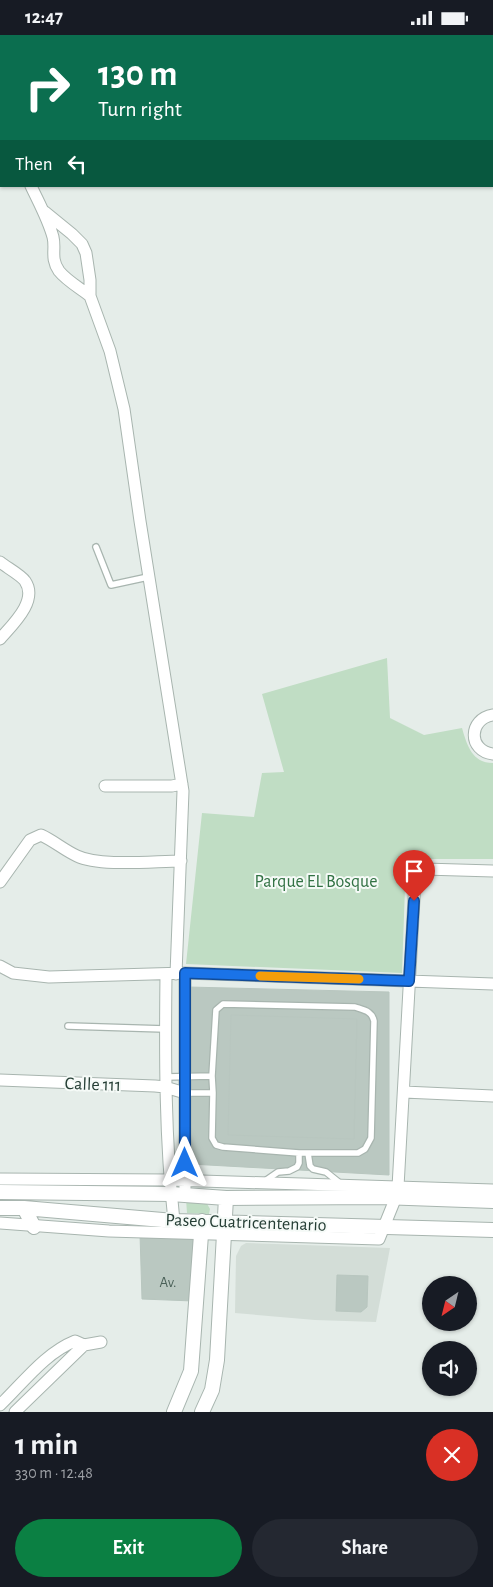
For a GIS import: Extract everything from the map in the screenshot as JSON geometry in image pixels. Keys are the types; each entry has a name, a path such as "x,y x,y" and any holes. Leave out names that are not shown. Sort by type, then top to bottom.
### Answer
{"street":[{"path":"32,187 45,212 54,239 52,253 54,262 60,271 90,296"},
{"path":"45,212 72,234 82,245 86,253 90,296 110,351 124,409 148,577 182,784 181,861 175,974 165,1029 164,1082 170,1187 174,1221"},
{"path":"54,239 63,234 72,234"},
{"path":"0,562 25,581 29,594 25,610 0,639"},
{"path":"493,715 479,721 474,733 478,746 483,751 493,754"},
{"path":"105,786 172,786 182,784"},
{"path":"0,882 30,840 40,835 53,840 78,857 101,862 181,861"},
{"path":"385,1227 397,1192 409,981 418,873 424,869 493,871"},
{"path":"0,966 13,973 49,977 175,974 493,984"},
{"path":"175,974 185,1093 185,1188"},
{"name":"Calle 111","path":"0,1080 164,1082 185,1093"},
{"path":"404,1092 493,1096"},
{"name":"Paseo Cuatricentenario","path":"0,1179 185,1188 262,1183 344,1186 493,1201"},
{"name":"Paseo Cuatricentenario","path":"0,1192 170,1187"},
{"name":"Paseo Cuatricentenario","path":"185,1188 226,1198 493,1190"},
{"path":"202,1412 212,1390 217,1359 226,1198"},
{"name":"Paseo Cuatricentenario","path":"0,1208 24,1208 174,1221 202,1228"},
{"path":"24,1208 34,1227"},
{"name":"Paseo Cuatricentenario","path":"0,1223 34,1227 225,1229 385,1227 493,1230"},
{"path":"174,1412 192,1371 202,1228"},
{"path":"0,1404 58,1349 74,1341 84,1345 101,1342"},
{"path":"15,1412 84,1345"}],"lane":[{"path":"96,547 111,585 148,577"},
{"path":"223,1004 355,1007 367,1011 373,1016 370,1138 365,1149 358,1153 299,1153 216,1145 212,1138 212,1076 216,1010 223,1004"},
{"path":"68,1027 165,1029"},
{"path":"164,1082 184,1076 212,1076"},
{"path":"185,1093 213,1093"},
{"path":"262,1183 278,1172 289,1171 297,1167 299,1153"},
{"path":"308,1153 310,1166 313,1169 326,1172 344,1186"}],"shaded area":[{"path":"246,1243 390,1248 376,1322 315,1320 235,1313 236,1256 241,1246"}],"green space":[{"name":"Parque EL Bosque","path":"387,658 390,718 424,735 462,728 468,747 475,756 480,760 493,763 493,859 406,859 402,973 186,964 202,813 254,817 262,773 284,772 262,694"},
{"path":"186,1199 205,1200 210,1209 209,1214 187,1213"}],"building":[{"path":"188,987 389,992 389,1175 190,1164"},
{"path":"231,1015 357,1019 354,1139 228,1135"},
{"path":"140,1234 196,1240 193,1301 142,1299"},
{"path":"337,1275 368,1276 367,1307 361,1312 336,1311"}],"slow traffic":[{"path":"260,976 359,979"}],"route":[{"path":"185,1163 185,973 409,981 414,901"}]}
